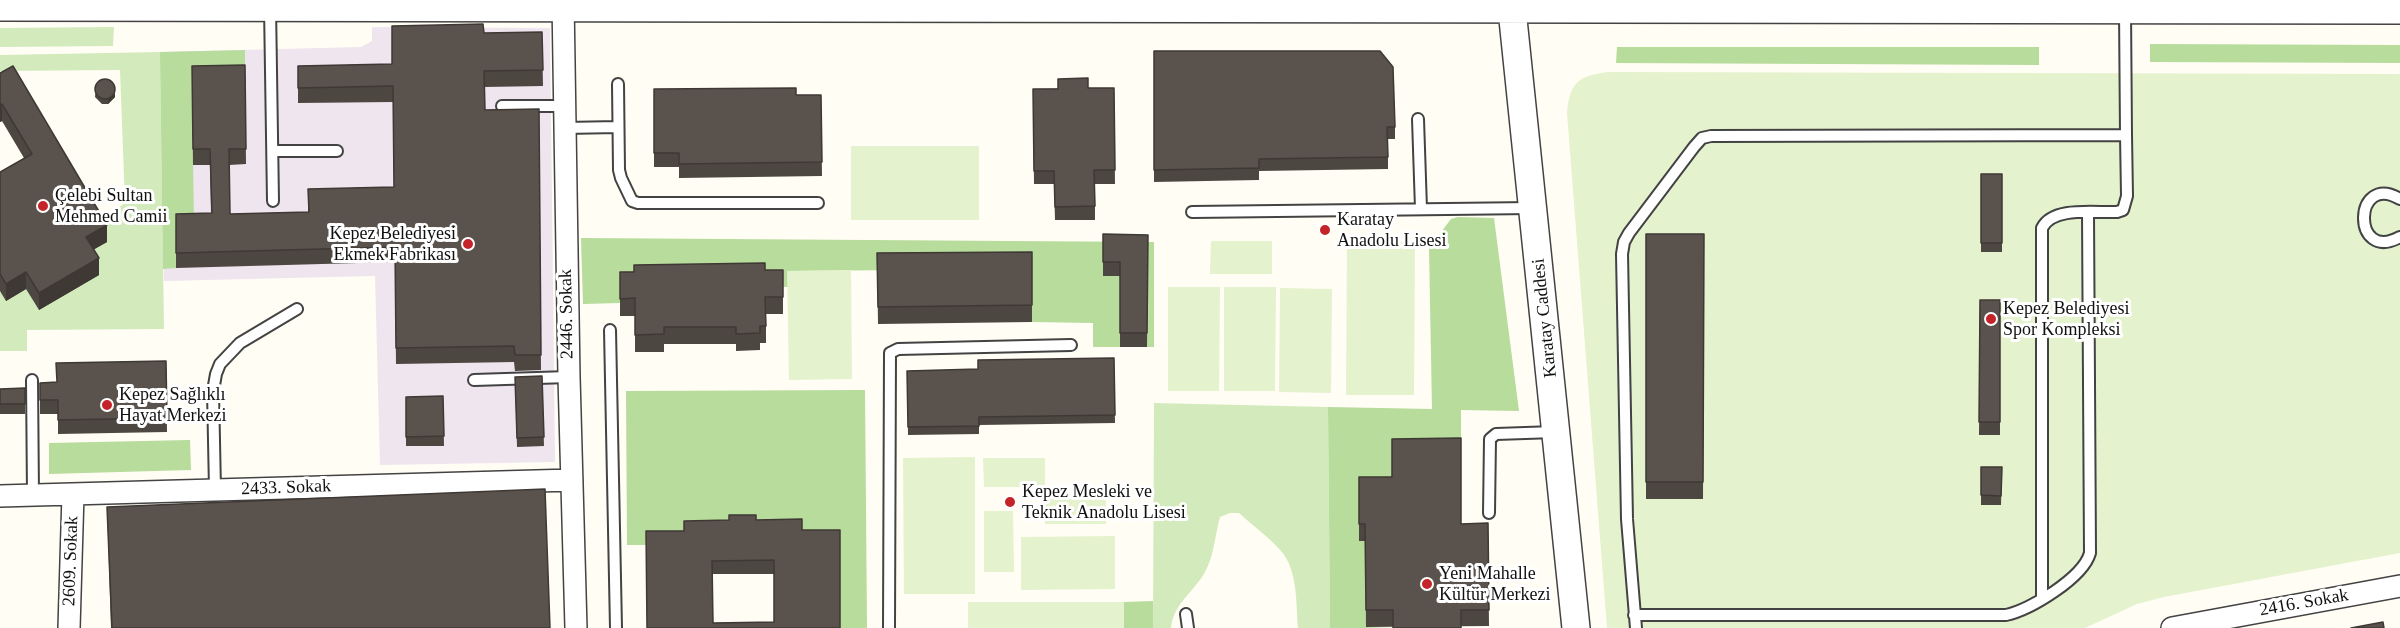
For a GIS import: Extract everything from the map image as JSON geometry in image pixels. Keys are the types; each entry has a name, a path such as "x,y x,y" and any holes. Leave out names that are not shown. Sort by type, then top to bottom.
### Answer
{"street":[{"path":"0,7 563,3 1512,4 2400,10"},
{"name":"2446. Sokak","path":"563,3 568,377 576,628"},
{"name":"Karatay Caddesi","path":"1512,4 1576,628"},
{"name":"2433. Sokak","path":"0,496 572,480"},
{"name":"2609. Sokak","path":"69,628 73,494"},
{"name":"2416. Sokak","path":"2172,628 2400,586"}],"lane":[{"path":"270,6 273,201"},
{"path":"2042,599 2043,228 2046,220 2053,215 2123,210 2127,196 2125,9"},
{"path":"618,84 621,178 632,201 638,203 818,203"},
{"path":"501,106 564,106"},
{"path":"1418,119 1421,209"},
{"path":"564,128 618,127"},
{"path":"1635,628 1627,519 1622,254 1629,232 1702,138 1723,136 2126,135"},
{"path":"273,151 337,151"},
{"path":"2400,199 2387,194 2371,200 2363,213 2362,221 2370,236 2377,240 2392,241 2400,237"},
{"path":"1192,212 1532,208"},
{"path":"1634,615 2006,615 2020,612 2042,599 2081,570 2090,553 2088,213"},
{"path":"214,490 213,391 220,364 240,343 297,309"},
{"path":"610,330 616,628"},
{"path":"889,628 890,353 898,349 1071,345"},
{"path":"474,380 568,377"},
{"path":"32,380 33,495"},
{"path":"1489,513 1490,439 1496,434 1557,432"},
{"path":"1186,614 1188,628"},
{"path":"1916,615 1916,628"}],"shaded area":[{"path":"372,27 550,28 555,462 380,465 375,276 164,281 160,52 361,47 372,41"}],"green space":[{"path":"114,27 113,46 0,47 0,28"},
{"path":"2150,44 2400,45 2400,63 2150,62"},
{"path":"1617,47 2039,47 2039,65 1616,63"},
{"path":"245,50 245,81 192,82 194,229 176,230 176,268 163,269 160,52"},
{"path":"160,52 164,329 27,330 27,351 0,351 0,291 26,289 39,310 86,254 95,223 125,203 120,70 0,71 0,55"},
{"name":"Kepez Belediyesi Spor Kompleksi","path":"1608,72 2400,74 2400,553 2164,597 2137,604 2085,628 1607,628 1567,113 1570,94 1577,82 1589,76"},
{"path":"851,146 979,146 979,220 851,220"},
{"path":"1458,217 1494,218 1519,411 1461,410 1461,455 1392,493 1360,541 1365,541 1366,627 1393,628 1330,628 1328,407 1432,409 1429,248 1451,219"},
{"path":"581,238 1154,242 1154,347 1147,347 1147,248 1120,276 1120,347 1093,347 1093,323 1032,322 1032,269 788,271 788,287 769,287 620,303 583,304"},
{"path":"1211,241 1272,241 1272,274 1210,274"},
{"path":"1347,241 1415,242 1414,395 1346,395"},
{"path":"851,270 852,379 789,380 787,271"},
{"path":"1168,287 1220,287 1219,391 1168,391"},
{"path":"1224,287 1276,287 1275,391 1224,391"},
{"path":"1280,288 1332,289 1331,393 1279,392"},
{"path":"865,390 867,628 840,628 840,544 627,545 626,391"},
{"path":"1154,403 1328,407 1330,628 1298,628 1295,588 1287,559 1271,541 1239,513 1230,513 1220,517 1208,566 1176,612 1171,628 1153,628"},
{"path":"190,440 191,470 49,474 49,443"},
{"path":"975,457 975,594 904,594 903,458"},
{"path":"983,458 1045,458 1045,487 984,487"},
{"path":"1106,494 1106,524 1045,524 1044,495"},
{"path":"984,511 1013,511 1014,572 984,572"},
{"path":"1115,536 1115,589 1021,590 1021,537"},
{"path":"1153,601 1153,628 1124,628 1124,602"},
{"path":"968,602 1124,602 1124,628 968,628"}],"building":[{"name":"Kepez Belediyesi Ekmek Fabrikası","path":"483,24 484,33 542,32 543,70 484,71 485,110 539,109 541,355 515,355 514,346 396,348 395,247 176,253 176,214 212,213 210,149 193,149 192,66 245,65 246,149 229,149 230,214 309,212 308,189 394,187 393,86 298,88 298,66 392,64 392,26"},
{"path":"1154,51 1380,51 1393,67 1395,127 1387,127 1388,157 1259,159 1259,168 1154,170"},
{"name":"Çelebi Sultan Mehmed Camii","path":"13,66 107,225 86,237 99,258 39,293 26,272 6,284 0,274 0,172 32,154 2,104 0,105 0,73"},
{"path":"1088,78 1088,88 1114,88 1115,170 1094,170 1095,206 1055,207 1054,171 1034,171 1033,89 1058,89 1058,79"},
{"path":"105,79 112,82 115,89 112,96 105,99 98,96 95,89 98,82"},
{"path":"796,88 796,95 821,95 822,162 679,164 679,153 654,153 654,89"},
{"path":"1981,174 2002,174 2002,243 1981,243"},
{"path":"1103,234 1148,235 1147,333 1120,333 1120,262 1103,262"},
{"path":"1646,234 1704,234 1703,482 1646,482"},
{"path":"1032,252 1032,305 878,307 877,253"},
{"path":"765,263 765,270 783,270 783,297 765,297 766,326 760,326 760,333 736,334 736,327 664,327 664,334 635,335 635,298 620,299 620,272 634,272 634,265"},
{"path":"1980,300 2000,300 2000,422 1979,422"},
{"path":"1114,358 1115,415 979,417 979,426 908,427 907,371 978,369 978,360"},
{"name":"Kepez Sağlıklı Hayat Merkezi","path":"166,361 167,418 58,420 58,400 40,400 40,383 57,382 56,363"},
{"path":"542,376 544,437 517,438 515,377"},
{"path":"25,388 25,404 0,404 0,389"},
{"path":"443,396 444,436 406,437 406,397"},
{"name":"Yeni Mahalle Kültür Merkezi","path":"1461,438 1461,524 1488,523 1489,610 1461,610 1461,628 1393,628 1393,610 1366,610 1365,524 1359,524 1359,477 1392,477 1392,439"},
{"path":"1981,467 2002,467 2001,496 1981,495"},
{"path":"545,489 550,628 112,628 107,507"},
{"path":"729,515 756,515 756,520 802,519 802,530 840,530 840,628 647,628 646,531 684,531 684,521 729,520","holes":["774,560 774,622 713,623 712,561"]},
{"path":"2383,622 2384,628 2351,628"}],"place":[{"name":"Çelebi Sultan Mehmed Camii","path":"43,206"},
{"name":"Karatay Anadolu Lisesi","path":"1325,230"},
{"name":"Kepez Belediyesi Ekmek Fabrikası","path":"468,244"},
{"name":"Kepez Belediyesi Spor Kompleksi","path":"1991,319"},
{"name":"Kepez Sağlıklı Hayat Merkezi","path":"107,405"},
{"name":"Kepez Mesleki ve Teknik Anadolu Lisesi","path":"1010,502"},
{"name":"Yeni Mahalle Kültür Merkezi","path":"1427,584"}]}
